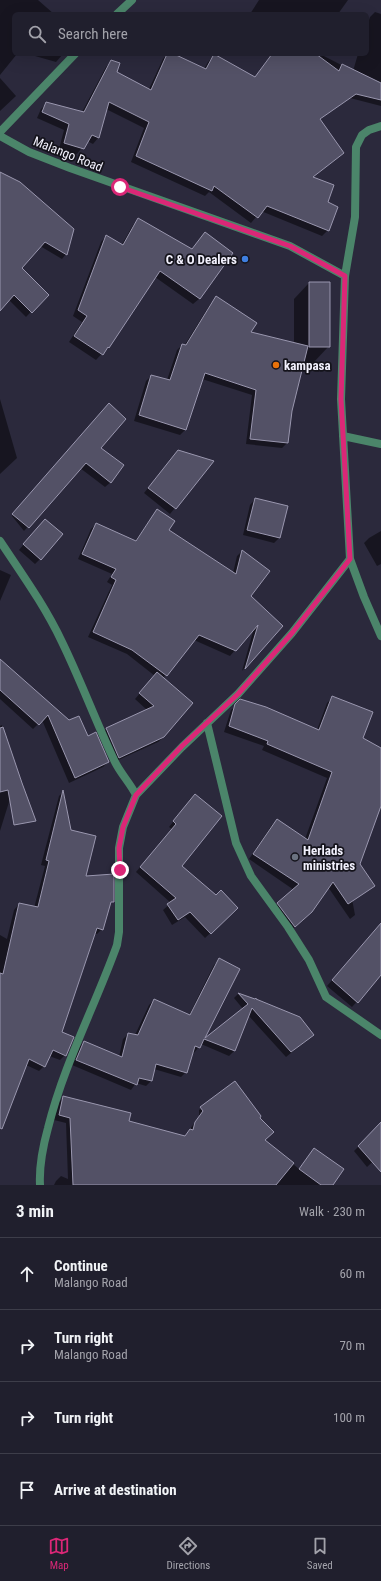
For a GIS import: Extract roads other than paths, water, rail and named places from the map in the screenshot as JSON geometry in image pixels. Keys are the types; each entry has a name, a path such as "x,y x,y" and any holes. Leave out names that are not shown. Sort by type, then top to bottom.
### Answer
{"street":[{"path":"119,12 132,0"},
{"path":"0,132 73,56"},
{"path":"381,126 369,130 362,135 356,147 355,217 345,276 341,399 350,559 364,597 381,636"},
{"name":"Malango Road","path":"0,136 30,152 70,168 290,246 345,276"},
{"path":"343,436 381,444"},
{"path":"0,541 44,607 62,642 116,764 130,783 136,795"},
{"path":"40,1185 39,1174 56,1098 117,945 119,932 119,848 123,827 136,795 182,746 238,694 292,633 350,559"},
{"path":"207,723 236,843 251,876 288,927 309,960 326,997 381,1035"}],"place":[{"name":"C & O Dealers","path":"245,259"},
{"name":"kampasa","path":"276,365"},
{"name":"Herlads ministries","path":"295,857"}]}
